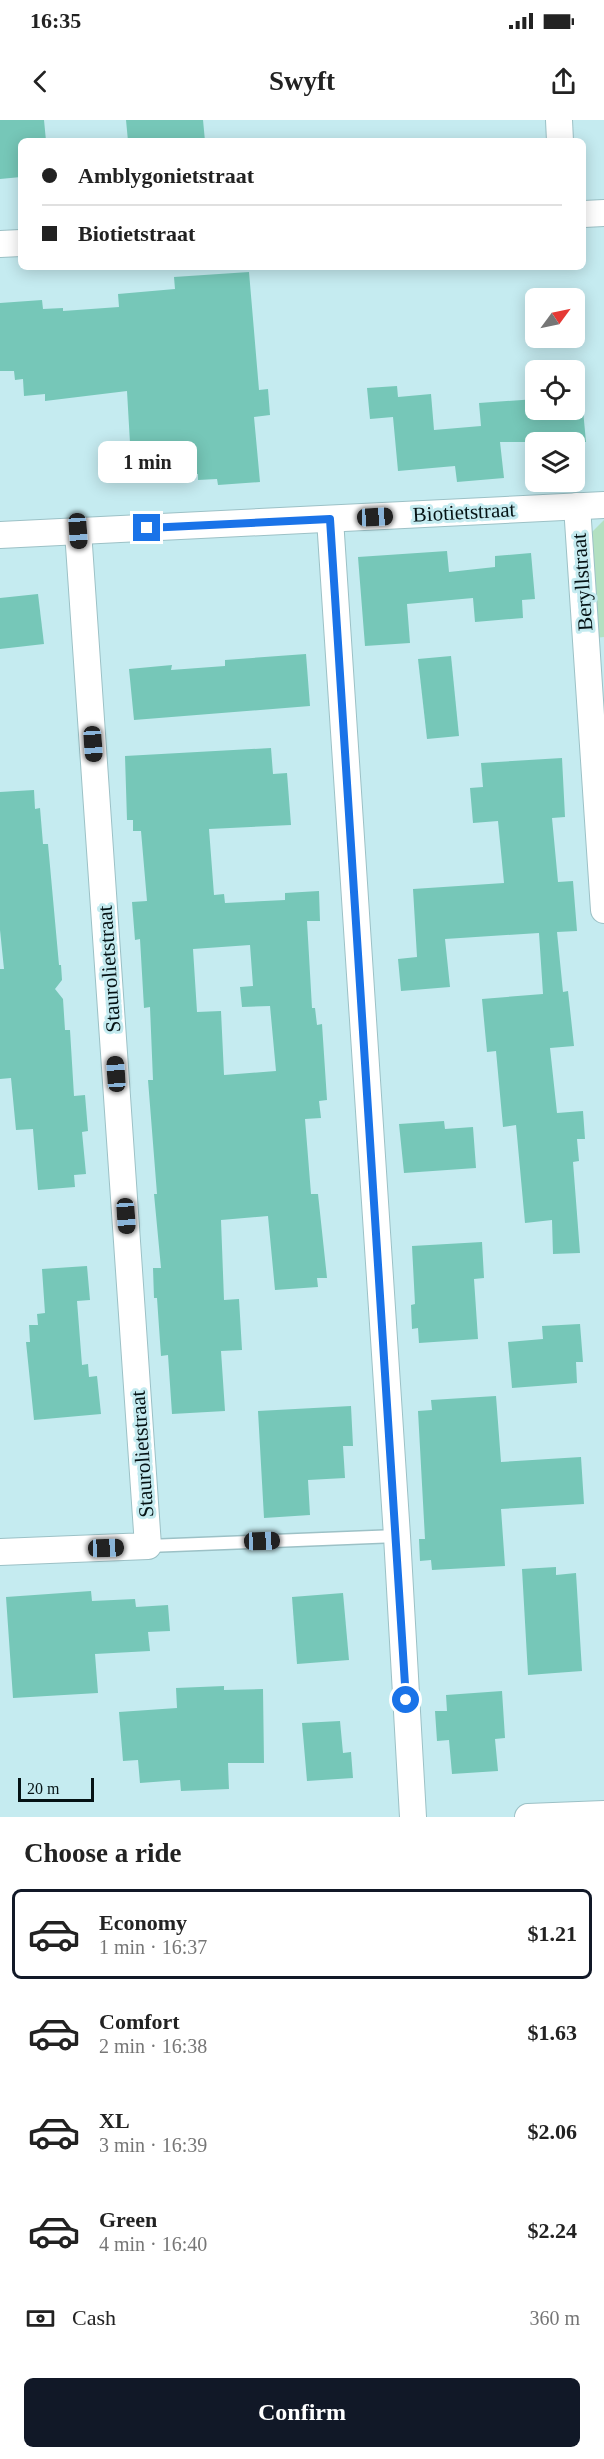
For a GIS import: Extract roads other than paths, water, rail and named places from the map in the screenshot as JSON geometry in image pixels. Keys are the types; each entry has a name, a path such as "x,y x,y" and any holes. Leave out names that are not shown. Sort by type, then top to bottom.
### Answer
{"street":[{"path":"559,120 560,138"},
{"path":"586,214 604,213"},
{"path":"0,244 18,243"},
{"name":"Biotietstraat","path":"0,535 604,505"},
{"name":"Beryllstraat","path":"577,506 604,910"},
{"path":"330,519 398,1536 413,1817"},
{"name":"Staurolietstraat","path":"0,1552 148,1546 78,531"},
{"path":"528,1817 604,1814"}],"lane":[{"path":"148,1546 398,1536"}]}
